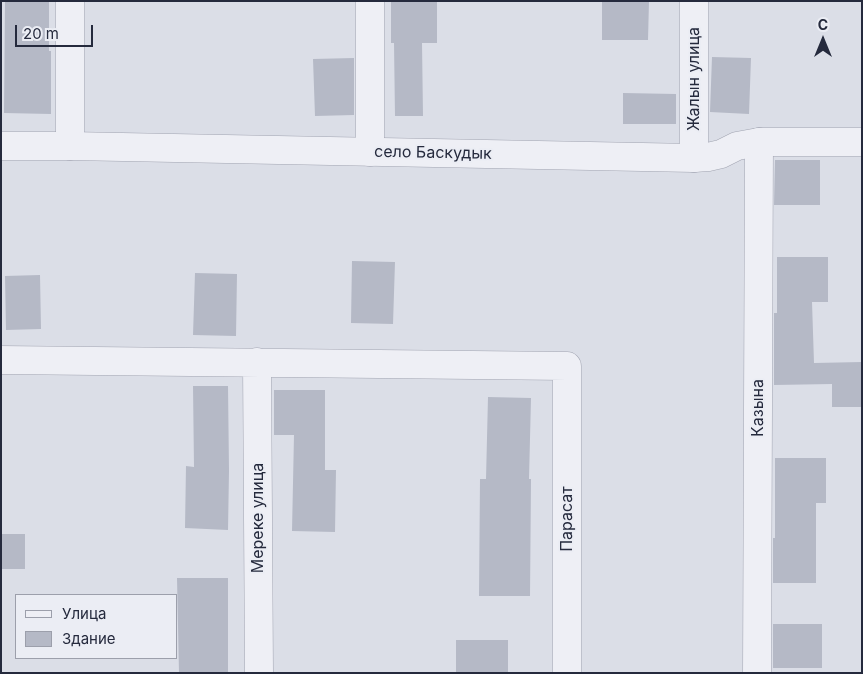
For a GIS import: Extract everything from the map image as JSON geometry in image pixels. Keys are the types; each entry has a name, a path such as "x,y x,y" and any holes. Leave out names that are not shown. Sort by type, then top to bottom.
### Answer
{"street":[{"path":"70,1 70,146"},
{"path":"370,1 370,152"},
{"name":"Жалын улица","path":"694,1 694,158"},
{"name":"село Баскудык","path":"1,146 694,158 721,154 736,146 759,142 862,142"},
{"name":"Казына","path":"757,673 759,142"},
{"path":"1,360 257,362"},
{"name":"Парасат","path":"257,362 567,366 567,673"},
{"name":"Мереке улица","path":"257,362 259,673"}],"building":[{"path":"5,1 49,1 51,114 4,113"},
{"path":"391,1 437,1 437,43 422,43 423,116 395,116 394,43 391,43"},
{"path":"602,1 649,1 648,40 602,40"},
{"path":"712,57 751,58 749,114 710,112"},
{"path":"354,58 354,115 315,116 313,59"},
{"path":"623,93 676,94 676,124 623,124"},
{"path":"775,160 820,160 820,205 774,205"},
{"path":"777,257 828,257 828,302 812,302 814,363 862,362 862,407 832,407 832,384 774,385 774,313 777,313"},
{"path":"352,261 395,262 393,324 351,323"},
{"path":"195,273 237,274 236,336 193,335"},
{"path":"40,275 41,329 6,330 5,276"},
{"path":"193,386 228,386 228,530 185,528 186,466 194,467"},
{"path":"274,390 325,390 325,470 336,470 335,532 292,531 294,435 274,435"},
{"path":"488,397 531,398 529,479 531,479 530,596 479,596 480,479 486,479"},
{"path":"775,458 826,458 826,503 816,503 816,583 773,583"},
{"path":"1,534 25,534 25,569 1,569"},
{"path":"177,578 228,578 228,673 179,673"},
{"path":"773,624 822,624 822,668 773,668"},
{"path":"456,640 508,640 508,673 456,673"}]}
